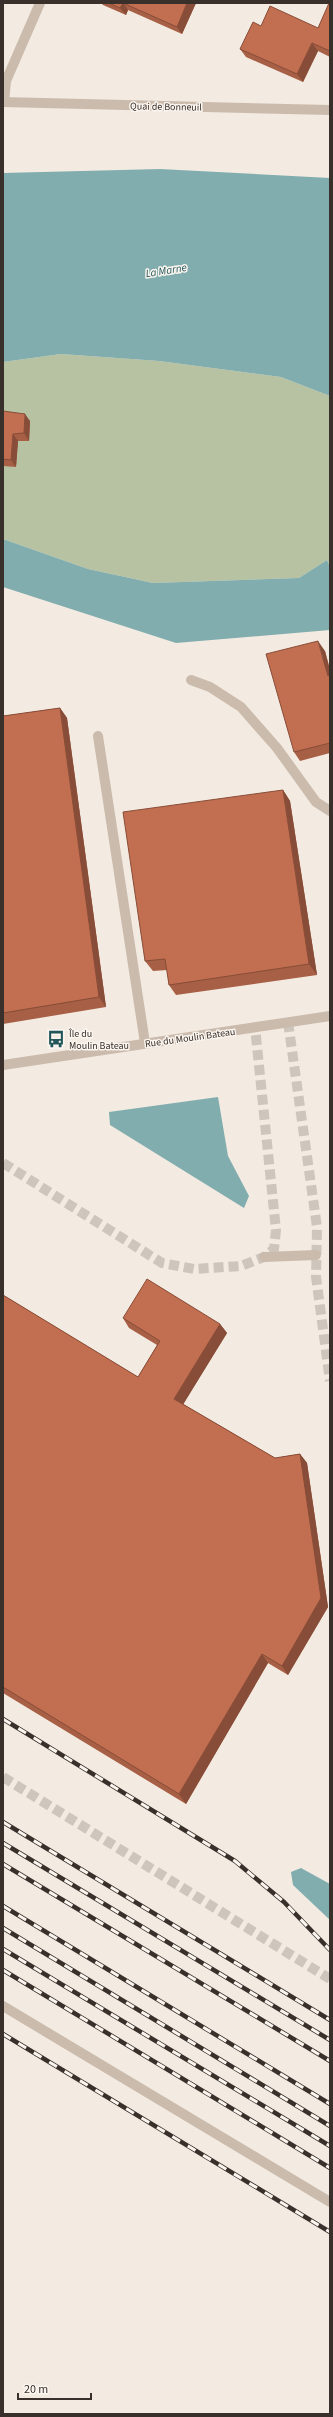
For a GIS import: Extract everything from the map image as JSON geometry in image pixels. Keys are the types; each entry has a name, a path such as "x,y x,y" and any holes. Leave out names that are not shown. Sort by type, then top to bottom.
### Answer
{"street":[{"path":"4,102 6,81 40,3"},
{"name":"Quai de Bonneuil","path":"4,102 330,110"},
{"path":"191,680 210,687 241,707 277,748 316,802 330,811"},
{"path":"98,736 145,1044"},
{"name":"Rue du Moulin Bateau","path":"3,1065 330,1016"},
{"path":"264,1257 316,1256"},
{"path":"3,2006 330,2202"}],"green space":[{"path":"61,354 159,361 281,377 330,396 330,567 327,560 299,578 153,583 88,569 3,539 3,362"}],"water":[{"name":"La Marne","path":"160,169 330,178 330,396 281,377 159,361 61,354 3,362 3,173"},
{"path":"3,539 88,569 153,583 299,578 327,560 330,567 330,630 176,643 3,587"},
{"path":"218,1097 228,1156 249,1196 244,1208 110,1125 109,1112"},
{"path":"301,1868 330,1884 330,1920 293,1885 291,1872"}],"building":[{"path":"109,3 123,3 120,8"},
{"path":"123,3 187,3 177,27"},
{"path":"329,3 330,51 312,43 297,74 240,49 253,22 261,26 270,6 318,28"},
{"path":"3,411 25,414 24,433 13,434 11,460 3,459"},
{"path":"318,641 328,676 330,675 330,743 294,752 266,654"},
{"path":"60,708 99,997 3,1013 3,716"},
{"path":"283,790 309,964 169,985 165,959 145,961 123,812"},
{"path":"147,1279 220,1324 174,1399 275,1458 300,1454 321,1598 282,1666 262,1654 179,1794 3,1687 3,1295 138,1377 160,1341 123,1318"}],"tunnel":[{"path":"288,1022 317,1227 316,1277 330,1381"},
{"path":"3,1163 162,1263 194,1269 241,1266 264,1257 274,1249 276,1230 255,1027"},
{"path":"3,1777 330,1979"}],"railway":[{"path":"3,1719 235,1861 284,1902 330,1950"},
{"path":"3,1822 330,2020"},
{"path":"3,1843 330,2040"},
{"path":"3,1864 330,2061"},
{"path":"3,1906 330,2104"},
{"path":"3,1928 330,2126"},
{"path":"3,1949 330,2146"},
{"path":"3,1970 330,2168"},
{"path":"3,2034 330,2232"}],"place":[{"name":"Île du Moulin Bateau","path":"56,1039"}]}
